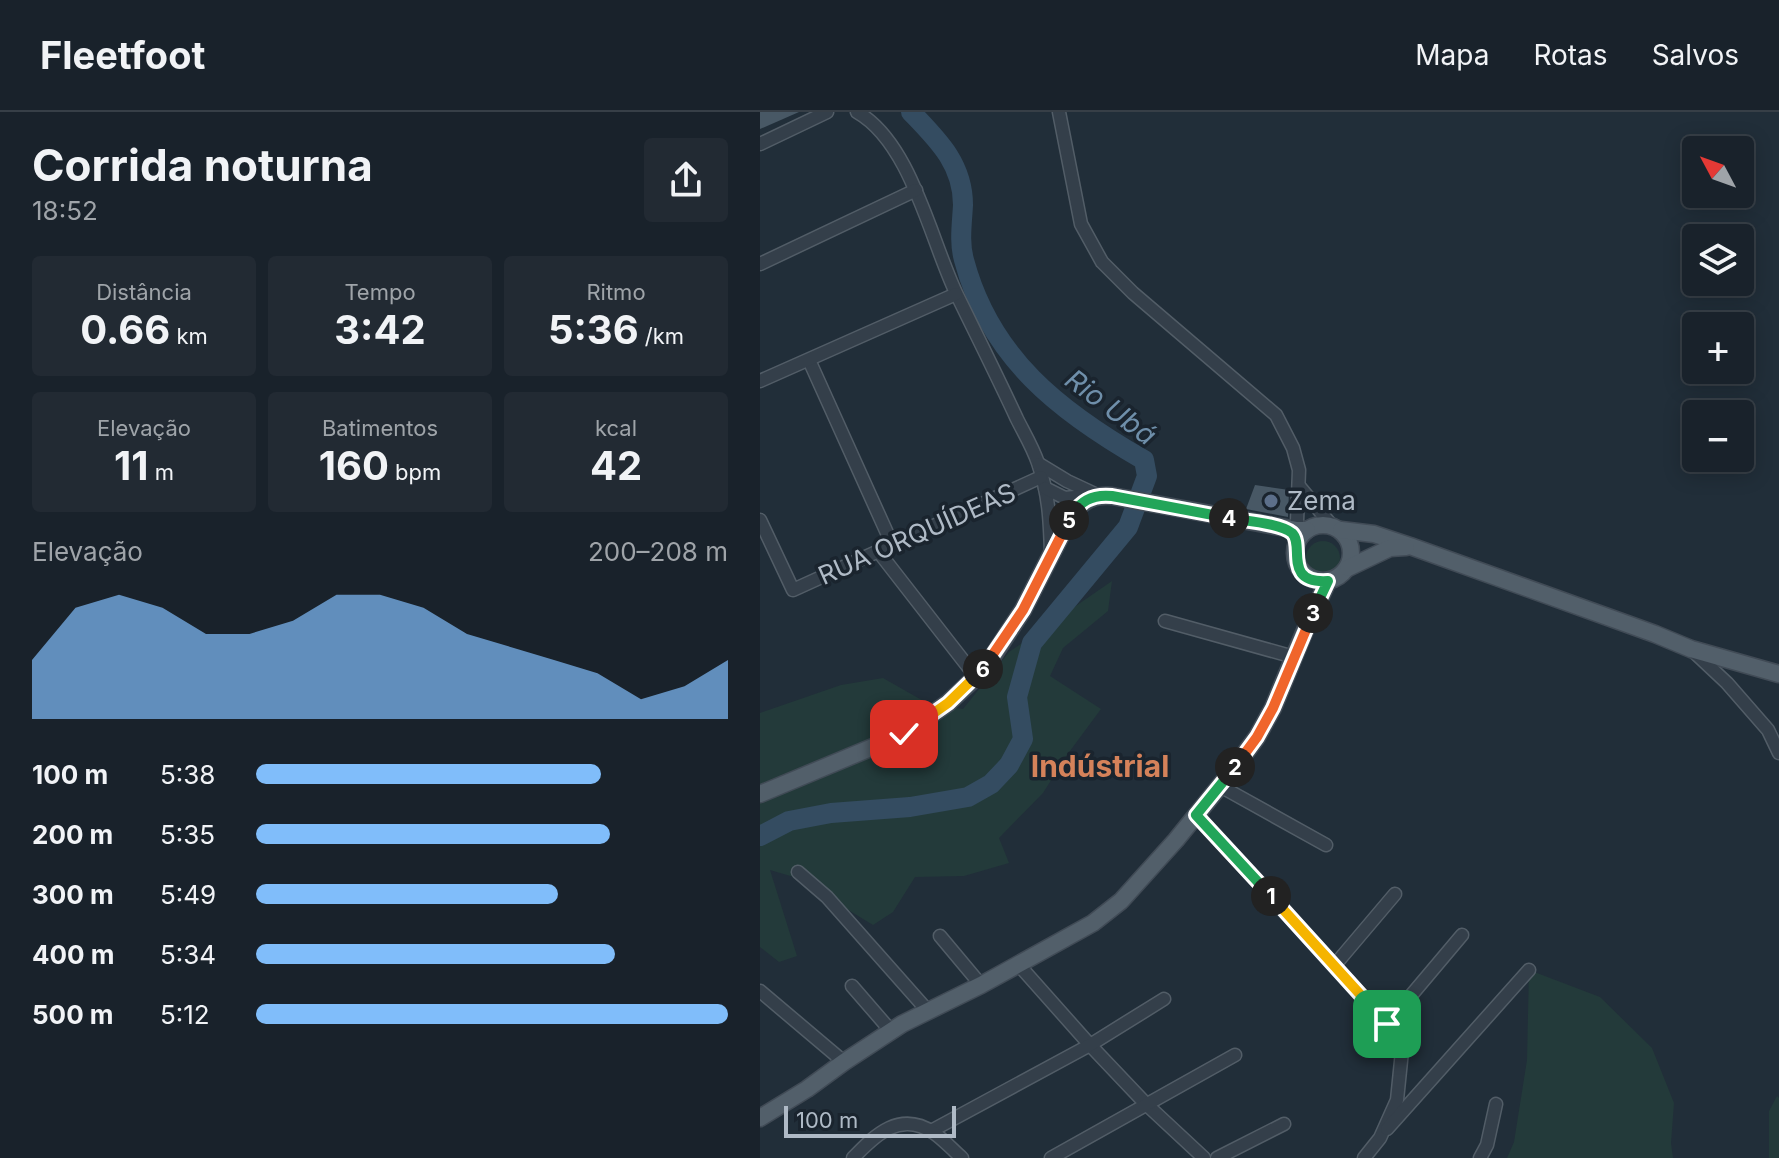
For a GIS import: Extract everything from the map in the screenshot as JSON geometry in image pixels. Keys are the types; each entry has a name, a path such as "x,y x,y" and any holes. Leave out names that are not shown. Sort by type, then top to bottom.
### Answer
{"main road":[{"path":"760,794 904,734 948,703 991,659 1023,610 1073,512 1080,505 1105,495 1296,532 1319,526 1374,534 1691,649 1779,674"},
{"path":"1337,528 1349,542 1352,551 1348,568"},
{"path":"1296,532 1299,569 1313,580 1336,579 1348,568 1390,548 1410,546"},
{"path":"761,1116 807,1089 891,1031 1093,923 1121,901 1196,815 1257,737 1273,708 1328,581"}],"street":[{"path":"760,144 827,112"},
{"path":"857,112 888,139 916,190 956,294 991,361 1042,476 1050,509 1051,557"},
{"path":"1059,112 1081,224 1102,262 1133,293 1276,415 1293,448 1299,470 1296,532"},
{"path":"760,264 916,190"},
{"path":"760,381 956,294"},
{"path":"809,360 892,544"},
{"path":"1042,476 1067,481 1105,495"},
{"path":"1042,476 1065,498 1105,495"},
{"name":"RUA ORQUÍDEAS","path":"760,520 793,590 1042,476"},
{"path":"1299,486 1337,528"},
{"path":"878,551 976,677"},
{"path":"1165,621 1294,657"},
{"path":"1691,649 1727,683 1768,730 1779,753"},
{"path":"1220,786 1326,845"},
{"path":"1196,815 1395,1032 1402,1051 1397,1100 1380,1138"},
{"path":"798,872 827,897 927,1010"},
{"path":"1334,966 1395,894"},
{"path":"1387,1024 1462,935"},
{"path":"940,936 981,985"},
{"path":"1018,964 1146,1104 1204,1158"},
{"path":"1364,1158 1529,970"},
{"path":"852,986 891,1031"},
{"path":"760,991 844,1062"},
{"path":"931,1131 1090,1045 1164,999"},
{"path":"1051,1158 1235,1055"},
{"path":"1480,1158 1487,1145 1496,1104"},
{"path":"1217,1158 1284,1124"},
{"path":"853,1158 877,1134 897,1125 912,1125 931,1131 962,1158"}],"green space":[{"path":"1323,541 1335,546 1340,558 1335,570 1323,575 1311,570 1306,558 1311,546"},
{"path":"1112,581 1108,611 1063,648 1050,676 1101,709 1043,793 999,838 1009,863 964,876 915,877 893,912 873,925 804,880 770,870 797,956 779,962 760,947 760,713 841,685 883,678 927,703 963,709 1009,652"},
{"path":"1529,970 1600,997 1652,1048 1674,1103 1673,1158 1507,1158 1514,1142 1527,1060"},
{"path":"1777,1096 1779,1158 1769,1158 1769,1111"}],"building":[{"path":"760,112 799,112 760,129"},
{"name":"Zema","path":"1255,485 1289,490 1288,517 1246,509"}],"waterway":[{"name":"Rio Ubá","path":"760,836 789,821 968,797 991,784 1009,765 1023,739 1017,697 1032,643 1128,527 1147,476 1144,460 1084,422 1032,379 991,326 976,295 962,253 963,205 959,177 939,143 911,112"}],"place":[{"name":"Zema","path":"1271,501"}],"district":[{"name":"Indústrial","path":"1100,767"}],"route":[{"path":"904,734 948,703 991,659 1023,610 1073,512 1097,495 1284,528 1297,540 1299,569 1313,580 1328,581 1273,708 1257,737 1196,815 1387,1024"}]}
